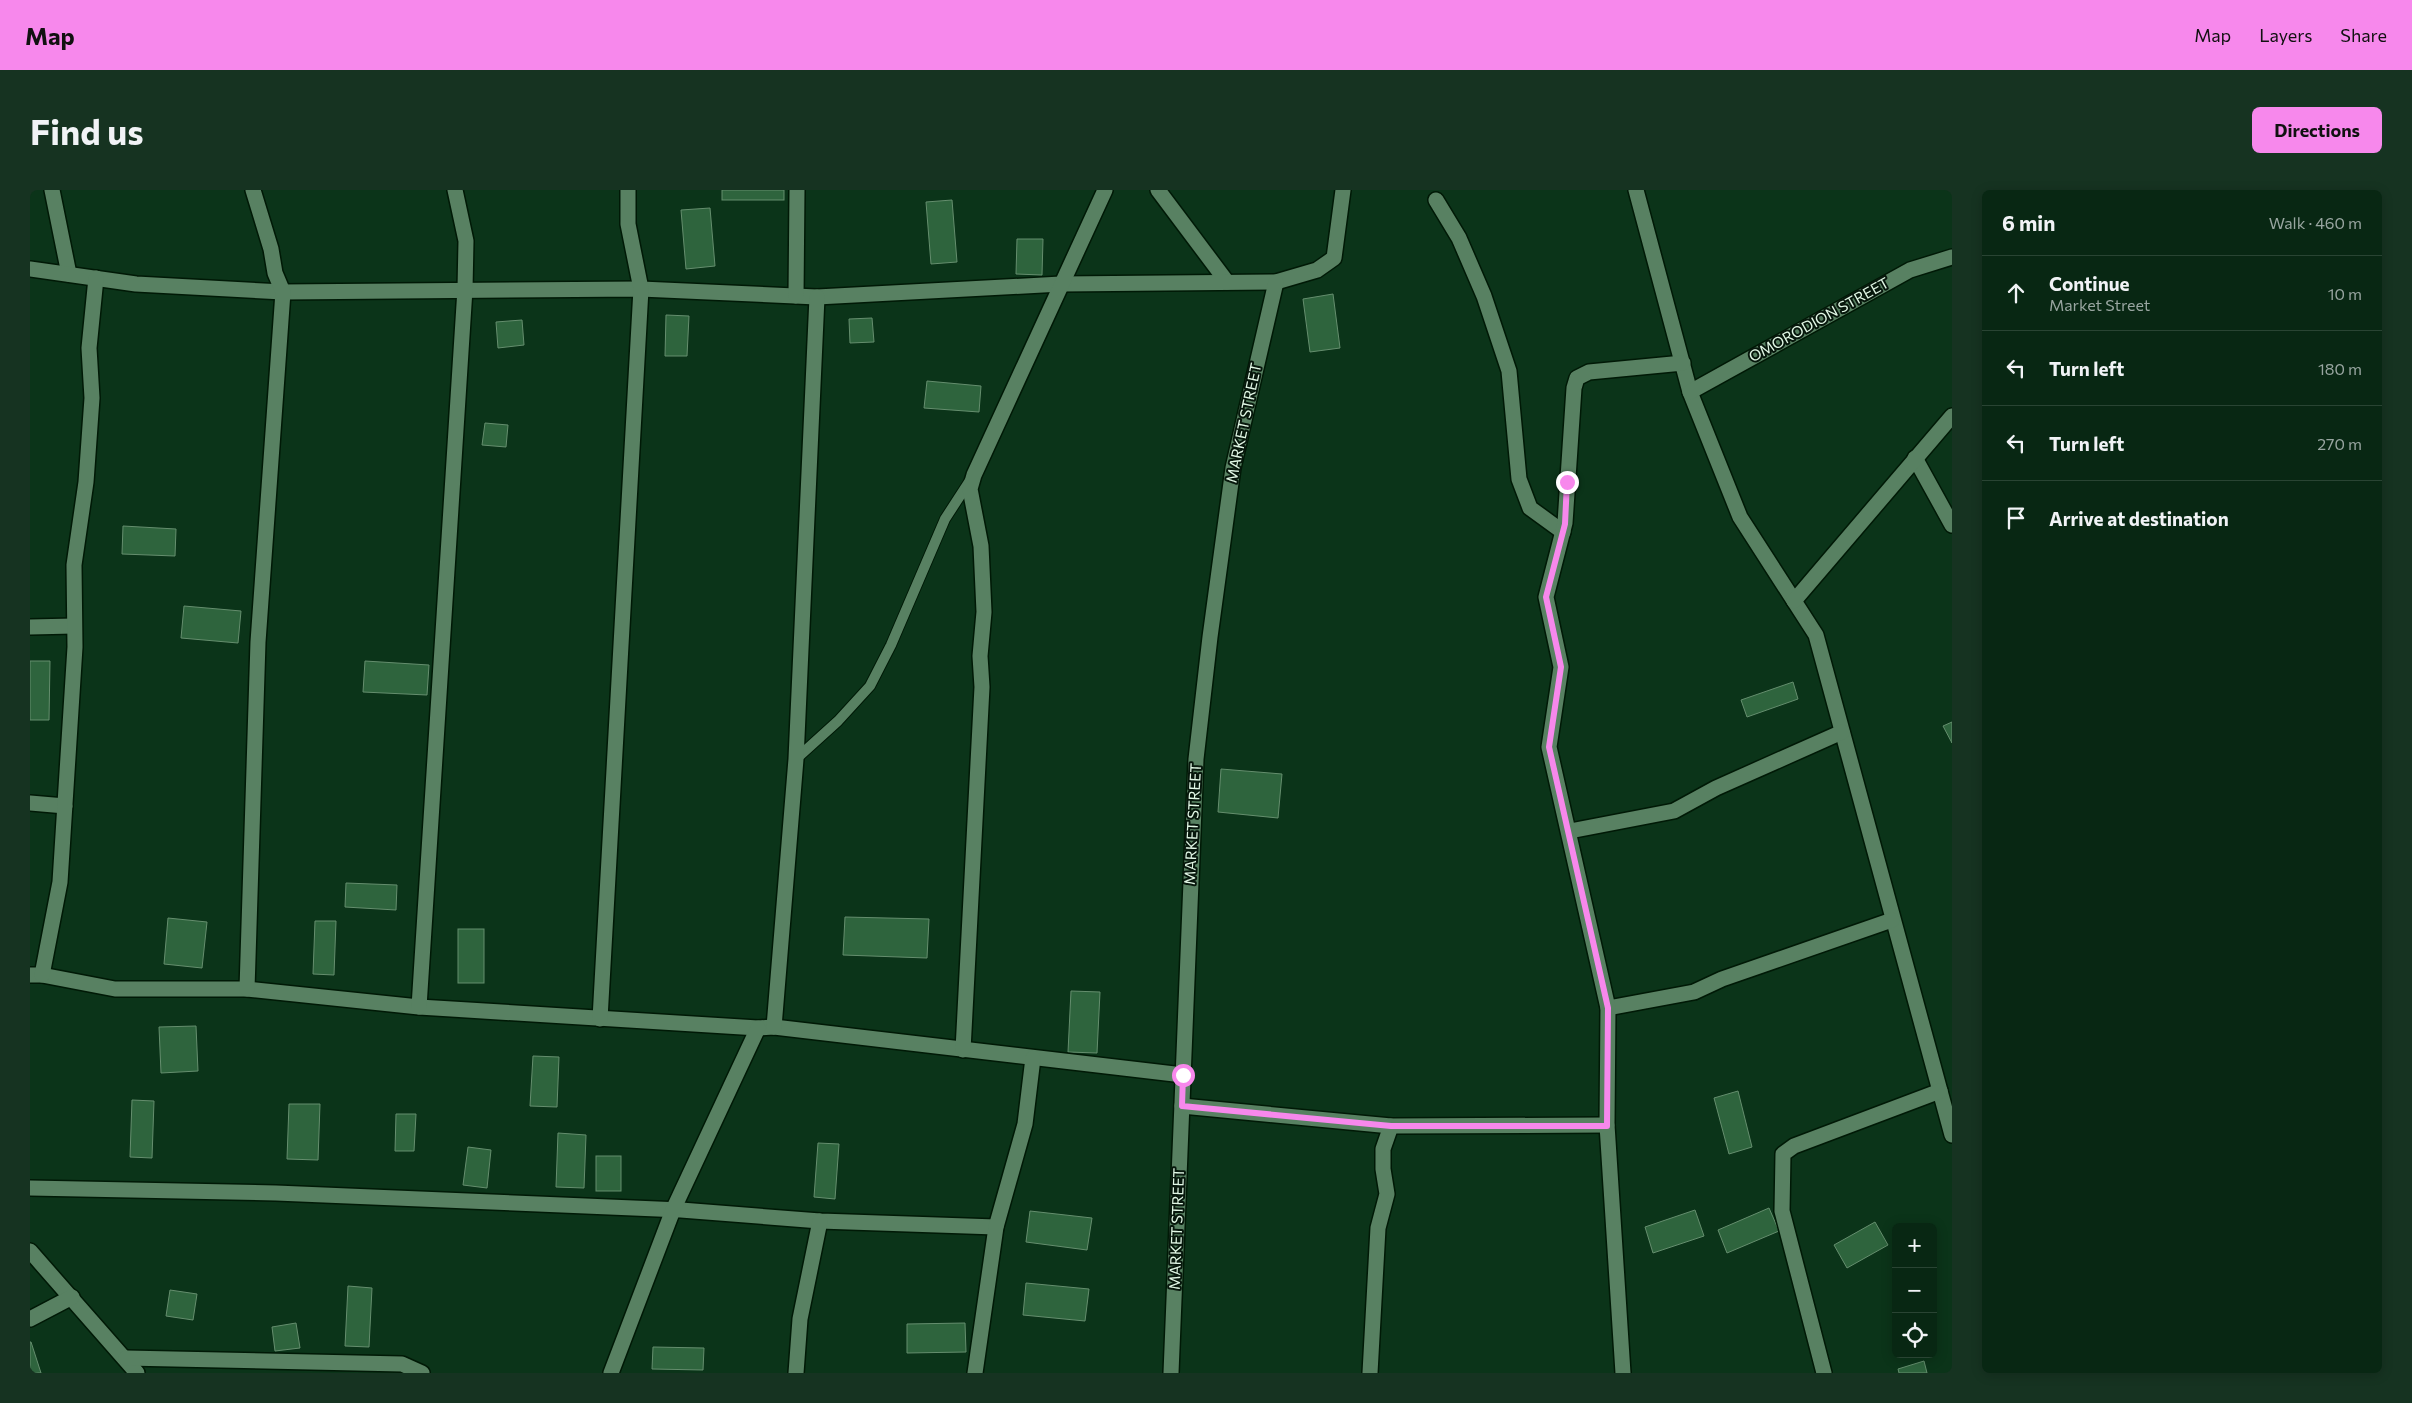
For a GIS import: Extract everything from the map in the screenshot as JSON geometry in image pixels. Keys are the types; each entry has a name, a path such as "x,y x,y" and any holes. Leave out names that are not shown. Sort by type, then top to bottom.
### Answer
{"street":[{"path":"52,190 69,274"},
{"path":"247,989 258,642 283,292 275,272 271,249 253,190"},
{"path":"420,1007 465,289 466,241 455,190"},
{"path":"600,1019 641,289 628,224 628,190"},
{"path":"796,296 797,190"},
{"path":"963,1050 982,687 980,656 984,612 980,546 970,490 974,475 1105,190"},
{"path":"1158,190 1227,282"},
{"path":"30,269 136,284 283,292 641,289 817,297 1062,284 1276,282 1317,270 1334,258 1343,190"},
{"path":"1636,190 1690,392 1740,517 1816,635 1952,1135"},
{"path":"1436,200 1459,238 1484,296 1509,371 1519,479 1530,508 1563,532"},
{"name":"OMORODION STREET","path":"1690,392 1902,274 1952,257"},
{"path":"96,278 89,348 92,398 86,482 74,565 74,626 60,882 36,975 115,989 247,989 420,1007 758,1028 774,1027 1183,1075"},
{"name":"MARKET STREET","path":"1171,1373 1196,759 1210,637 1234,468 1276,282"},
{"path":"774,1027 796,759 817,297"},
{"path":"1623,1373 1607,1126 1608,1008 1570,831 1549,747 1561,667 1546,597 1563,532 1574,388 1577,378 1589,372 1683,363"},
{"path":"1794,600 1952,416"},
{"path":"1915,458 1952,525"},
{"path":"30,628 74,626"},
{"path":"1570,831 1674,810 1716,788 1842,732"},
{"path":"30,803 65,806"},
{"path":"1608,1008 1694,992 1722,979 1892,920"},
{"path":"612,1373 673,1210 758,1028"},
{"path":"975,1373 996,1227 1025,1124 1033,1058"},
{"path":"1824,1373 1782,1211 1783,1154 1794,1146 1940,1092"},
{"path":"1182,1106 1391,1126 1607,1126"},
{"path":"1370,1373 1378,1228 1387,1194 1383,1169 1383,1149 1391,1126"},
{"path":"30,1188 276,1193 673,1210 820,1222 996,1227"},
{"path":"796,1373 800,1319 820,1222"},
{"path":"30,1251 126,1358 137,1373"},
{"path":"30,1320 72,1297"},
{"path":"126,1358 402,1364 422,1373"}],"lane":[{"path":"796,759 838,721 870,686 891,645 945,519 974,475"}],"building":[{"path":"722,190 784,190 784,200 722,200"},
{"path":"952,200 957,262 931,264 926,202"},
{"path":"710,208 715,266 686,269 681,210"},
{"path":"1017,239 1043,239 1042,275 1016,274"},
{"path":"1333,294 1340,348 1310,352 1303,299"},
{"path":"666,315 689,316 687,356 665,356"},
{"path":"872,318 874,342 850,343 849,319"},
{"path":"522,320 524,345 498,348 496,322"},
{"path":"927,381 981,386 979,412 924,408"},
{"path":"485,423 508,425 506,447 482,445"},
{"path":"123,526 176,529 175,556 122,554"},
{"path":"184,606 241,611 238,643 181,638"},
{"path":"30,661 50,661 49,720 30,720"},
{"path":"365,661 429,665 427,695 363,692"},
{"path":"1793,682 1798,699 1747,717 1741,700"},
{"path":"1952,722 1952,743 1943,726"},
{"path":"1221,769 1282,774 1278,818 1218,812"},
{"path":"346,883 397,885 396,910 345,907"},
{"path":"845,917 929,919 927,958 843,955"},
{"path":"168,918 207,922 202,968 164,964"},
{"path":"315,921 336,921 334,975 313,974"},
{"path":"458,929 484,929 484,983 458,983"},
{"path":"1071,991 1100,992 1097,1053 1068,1052"},
{"path":"196,1026 198,1071 161,1073 159,1027"},
{"path":"533,1056 559,1057 557,1107 530,1106"},
{"path":"1738,1091 1752,1147 1729,1154 1714,1098"},
{"path":"132,1100 154,1101 152,1158 130,1157"},
{"path":"289,1104 320,1104 318,1160 287,1159"},
{"path":"396,1114 416,1114 414,1151 395,1151"},
{"path":"558,1133 586,1135 584,1188 556,1187"},
{"path":"818,1143 839,1144 835,1199 814,1197"},
{"path":"468,1147 491,1150 487,1188 463,1185"},
{"path":"596,1156 621,1156 621,1191 596,1191"},
{"path":"1769,1208 1779,1231 1727,1253 1718,1230"},
{"path":"1695,1210 1704,1236 1653,1253 1645,1227"},
{"path":"1030,1211 1092,1218 1087,1250 1026,1242"},
{"path":"1875,1222 1888,1245 1847,1268 1834,1245"},
{"path":"1026,1283 1089,1289 1085,1321 1023,1315"},
{"path":"348,1286 372,1288 369,1347 345,1346"},
{"path":"170,1290 197,1294 193,1320 166,1316"},
{"path":"296,1323 300,1348 275,1351 272,1327"},
{"path":"965,1323 966,1352 907,1353 907,1324"},
{"path":"31,1342 41,1373 30,1373"},
{"path":"653,1347 704,1348 703,1370 652,1369"},
{"path":"1924,1361 1927,1373 1899,1373 1898,1369"}],"route":[{"path":"1183,1075 1182,1106 1391,1126 1607,1126 1608,1008 1570,831 1549,747 1561,667 1546,597 1565,524 1567,482"}]}
